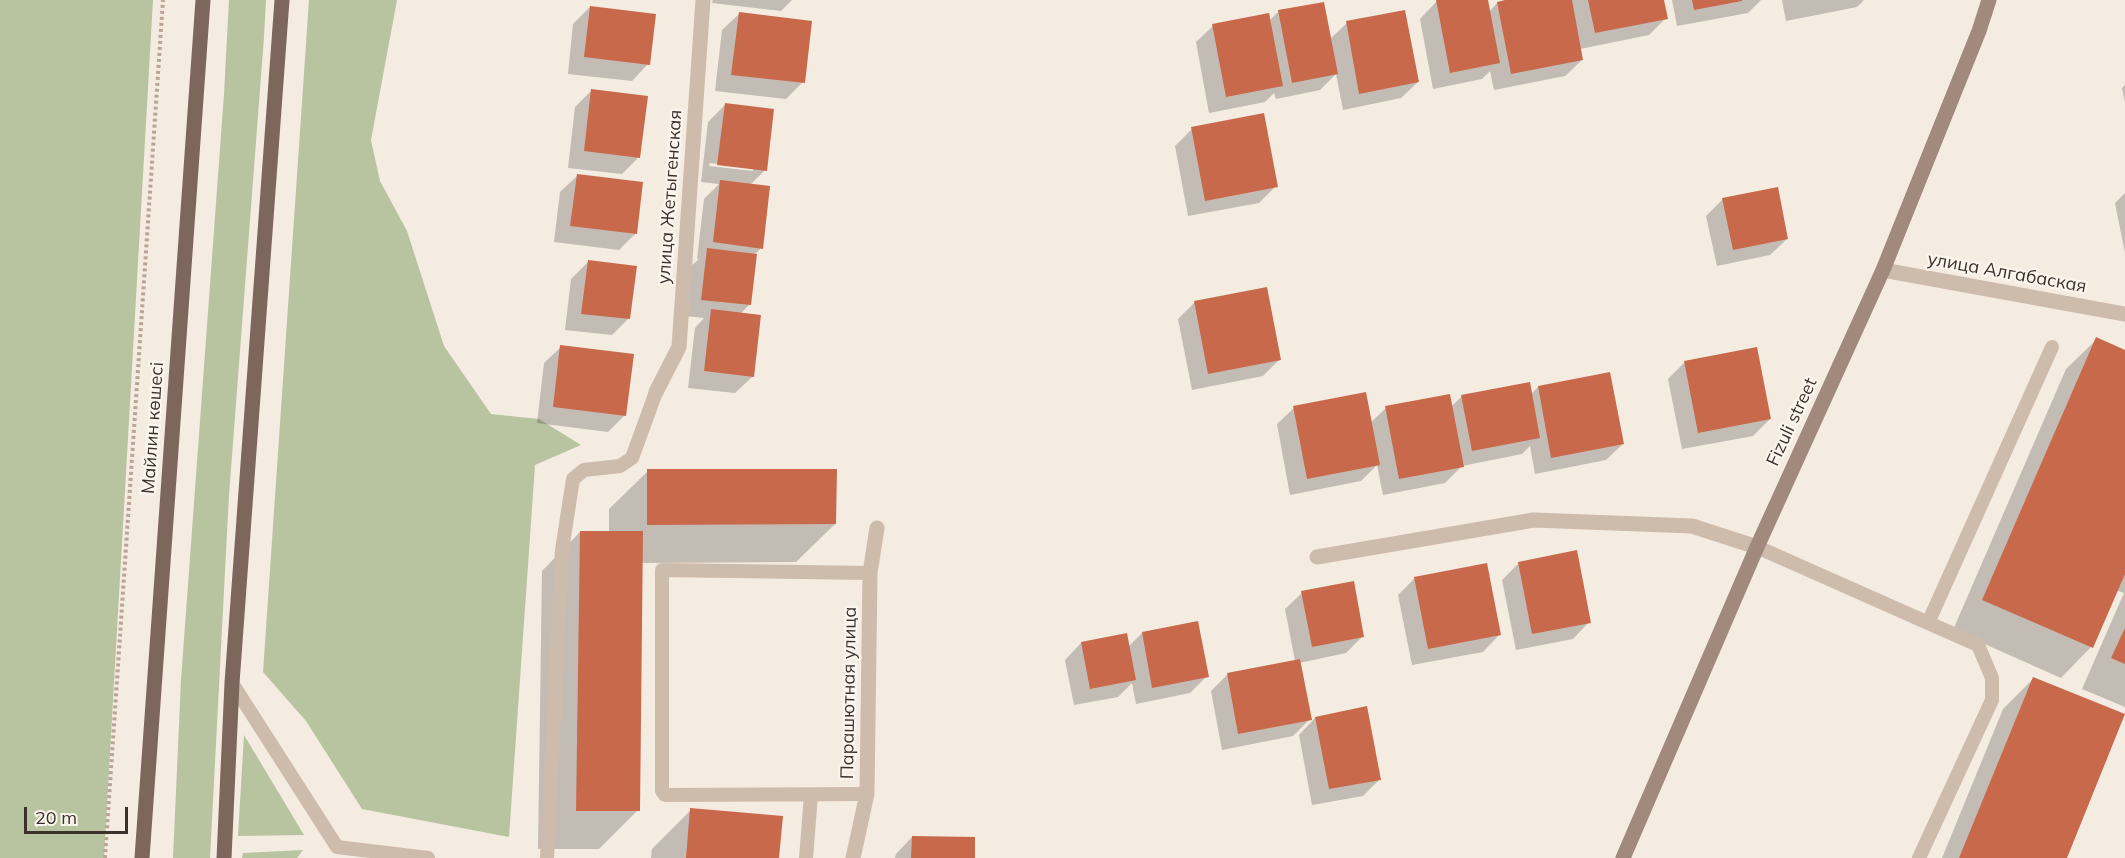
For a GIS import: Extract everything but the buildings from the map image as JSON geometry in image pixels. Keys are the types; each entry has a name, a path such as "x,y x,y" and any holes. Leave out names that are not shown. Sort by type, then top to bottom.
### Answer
{"main road":[{"name":"Майлин көшесі","path":"142,858 203,0"},
{"path":"224,858 232,683 282,0"}],"street":[{"name":"улица Жетыгенская","path":"656,392 679,347 703,0"},
{"name":"Fizuli street","path":"1623,858 1756,547 1883,270 1979,31 1989,0"},
{"name":"улица Алгабаская","path":"1883,270 2125,314"},
{"path":"1317,557 1534,520 1692,526 1756,547"},
{"name":"Парашютная улица","path":"853,858 867,794 870,573 877,528"}],"lane":[{"path":"1928,623 2052,347"},
{"path":"547,858 562,550 573,479 584,470 620,466 632,458 656,392"},
{"path":"1756,547 1978,645 1992,678 1992,700 1919,858"},
{"path":"867,794 669,796 662,791 662,570 870,573"},
{"path":"232,683 333,852 428,858"},
{"path":"806,858 811,795"}],"path":[{"path":"105,858 164,0"}],"green space":[{"path":"0,0 153,0 104,858 0,858"},
{"path":"229,0 266,0 264,37 229,495 210,858 173,858 181,680"},
{"path":"309,0 397,0 371,140 380,181 407,231 444,346 491,414 539,419 581,445 535,465 509,837 362,809 306,721 263,672"},
{"path":"244,735 304,835 238,836"},
{"path":"303,850 297,858 242,858 243,853"}]}
